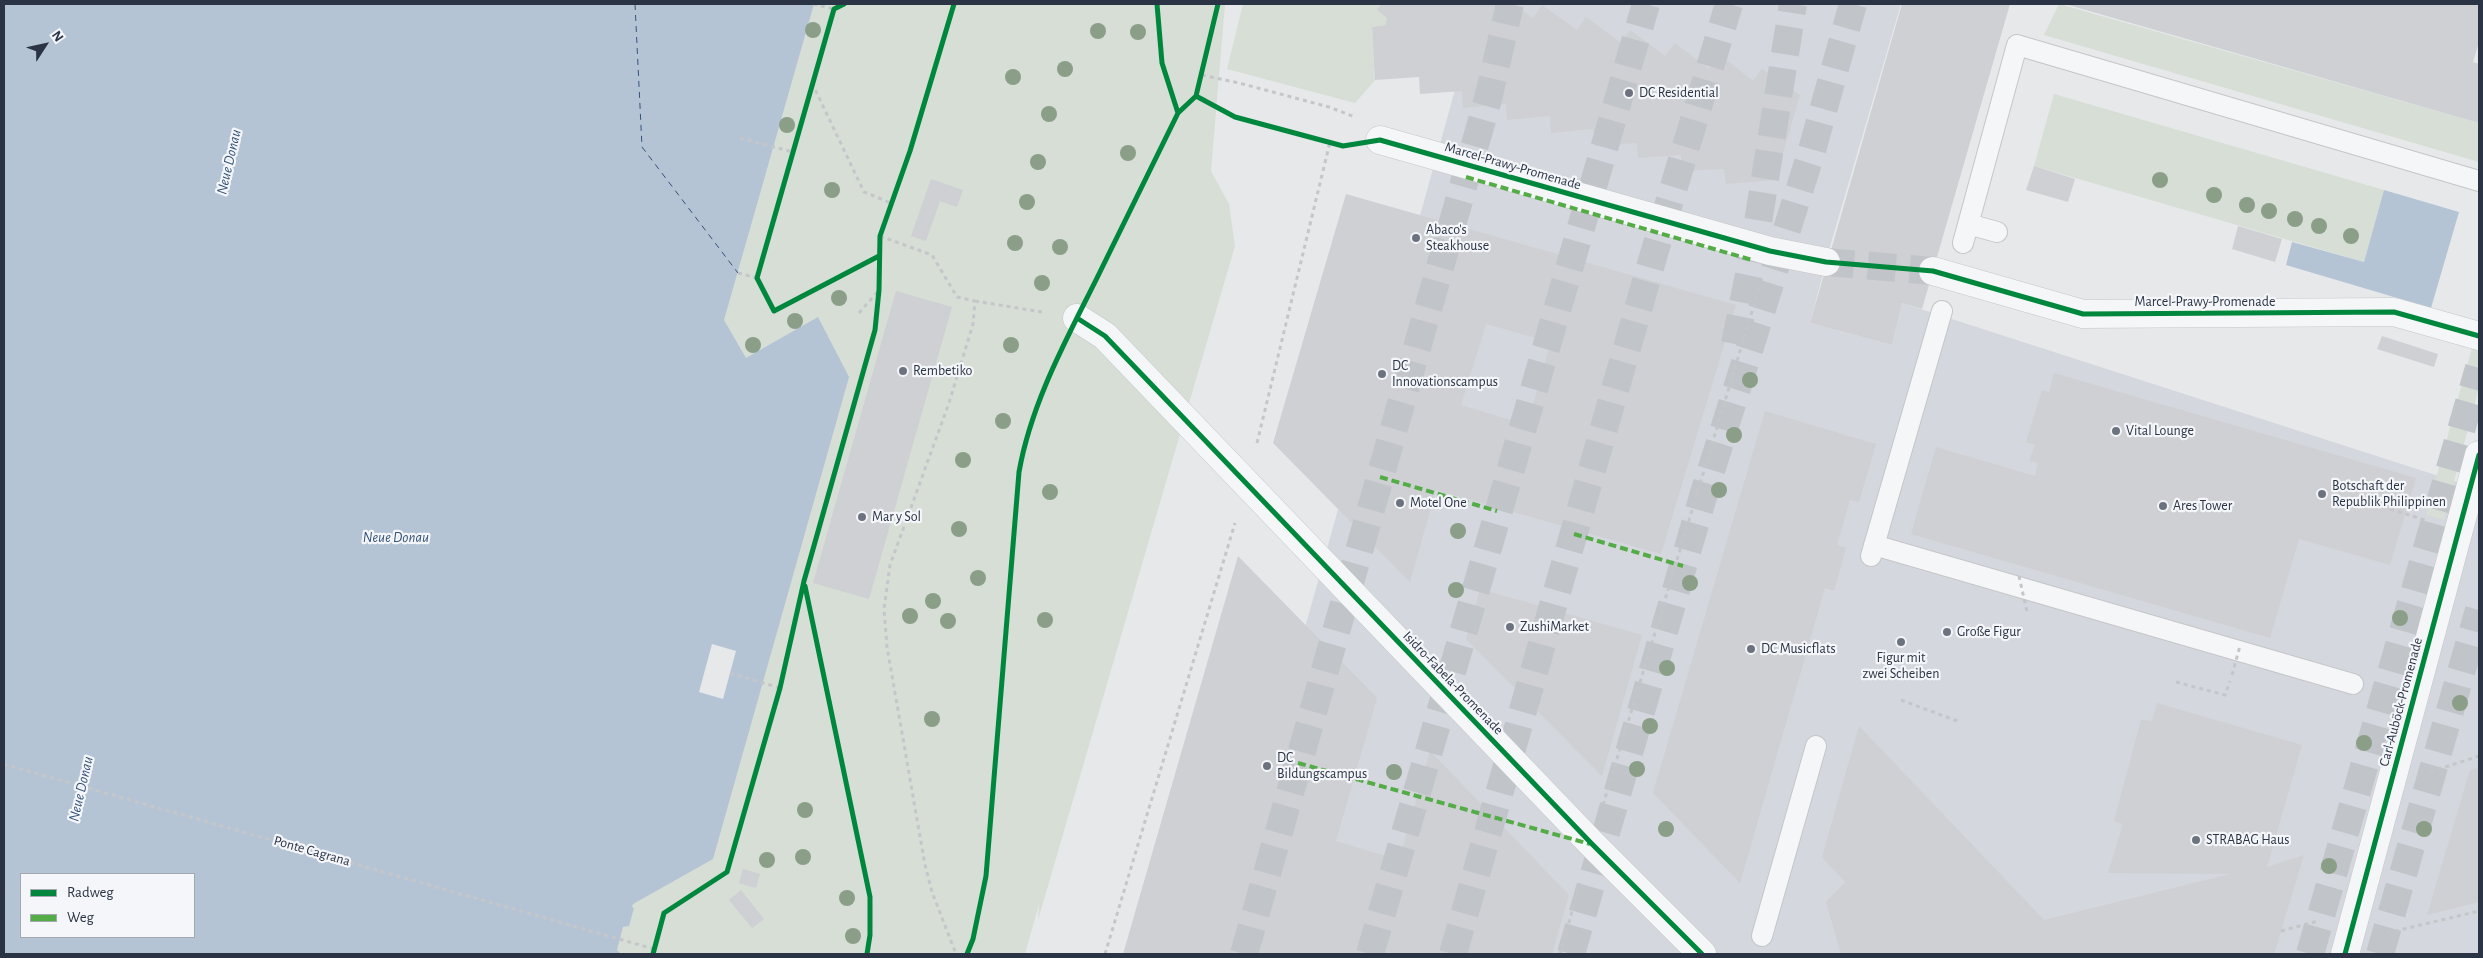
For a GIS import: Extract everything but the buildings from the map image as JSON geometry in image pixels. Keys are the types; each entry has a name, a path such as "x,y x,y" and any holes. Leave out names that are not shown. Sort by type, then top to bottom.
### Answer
{"street":[{"name":"Marcel-Prawy-Promenade","path":"1380,140 1770,250 1826,262"},
{"name":"Marcel-Prawy-Promenade","path":"1933,272 2083,314 2394,312 2479,336"},
{"name":"Isidro-Fabela-Promenade","path":"1077,318 1106,336 1190,426 1591,843 1702,954"},
{"name":"Carl-Auböck-Promenade","path":"2347,948 2479,455"}],"lane":[{"path":"1996,232 1965,234 2015,40 2479,181"},
{"path":"1942,311 1872,551 2353,684"},
{"path":"1762,936 1816,746"}],"path":[{"path":"813,4 836,8 831,18"},
{"path":"1200,82 1204,66"},
{"path":"810,92 815,74"},
{"path":"1202,76 1239,83 1352,114"},
{"path":"812,83 864,192 891,203"},
{"path":"740,138 793,152"},
{"path":"1321,140 1343,146 1380,140"},
{"path":"1246,484 1330,142"},
{"path":"791,161 796,143"},
{"path":"888,212 894,194"},
{"path":"880,246 880,236 883,228"},
{"path":"880,236 932,255 957,297 1033,311"},
{"path":"1560,954 1591,843 1770,250"},
{"path":"757,278 760,269"},
{"path":"738,273 757,278 762,287"},
{"path":"877,306 879,281"},
{"path":"859,313 879,290"},
{"path":"956,954 932,892 925,865 887,647 884,609 890,565 950,403 973,324 975,301"},
{"path":"2352,497 2459,531"},
{"path":"1105,954 1225,556"},
{"path":"2020,576 2027,612"},
{"path":"2176,682 2225,696 2240,646"},
{"path":"730,673 780,688"},
{"path":"778,697 782,678"},
{"path":"1901,700 1960,722"},
{"path":"2390,786 2479,756"},
{"path":"2347,948 2479,911"},
{"path":"654,952 657,940"}],"shaded area":[{"path":"717,4 1225,4 1211,171 1229,204 1235,246 1038,920 1039,904 1025,954 456,954"},
{"path":"1243,4 1381,4 1377,10 1387,18 1385,25 1372,27 1375,80 1355,103 1227,69"},
{"path":"1479,4 1901,4 1831,243 1810,323 1892,345 1902,303 2479,489 2479,954 1214,954"},
{"path":"2059,4 2479,123 2479,162 2044,35"},
{"path":"2054,94 2384,190 2364,262 2034,166"},
{"path":"2473,344 2479,346 2479,387 2444,520 2426,515"}],"water":[{"name":"Neue Donau","path":"4,4 814,4 724,320 746,358 818,317 849,377 713,859 633,904 632,907 634,908 629,926 623,927 617,950 621,954 4,954"},
{"path":"2384,190 2459,212 2431,308 2286,265 2292,242 2364,262"}],"pier":[{"path":"712,644 736,651 723,699 699,692"}],"ferry route":[{"path":"635,4 642,147 738,273"}],"tunnel":[{"path":"1244,954 1488,99 1510,4"},
{"path":"1370,954 1646,4"},
{"path":"1453,954 1660,233 1729,4"},
{"path":"1735,344 1752,260 1793,4"},
{"path":"1571,954 1704,493 1812,150 1853,4"},
{"path":"1826,262 1933,271"},
{"path":"2310,954 2479,368"},
{"path":"2380,954 2479,610"}],"marked path":[{"path":"1466,177 1752,260"},
{"path":"1380,477 1497,511"},
{"path":"1574,534 1683,566"},
{"path":"1298,763 1590,844"}],"cycle path":[{"path":"844,4 834,9 757,278 774,311 879,256"},
{"path":"653,954 664,913 727,872 780,688 804,581 875,330 879,290 880,236 910,151 954,4"},
{"path":"1157,4 1162,63 1178,113"},
{"path":"967,954 973,939 986,876 1019,472 1024,447 1040,398 1073,327 1178,113 1196,96 1218,4"},
{"path":"1196,96 1235,117 1343,146 1380,140 1770,251 1826,262 1933,271 2083,314 2394,312 2479,336"},
{"path":"1077,318 1105,336 1591,843 1702,954"},
{"path":"2345,954 2479,455"},
{"path":"805,586 870,897 870,935 867,954"}],"place":[{"name":"DC Residential","path":"1629,93"},
{"name":"Abaco's Steakhouse","path":"1416,238"},
{"name":"Rembetiko","path":"903,371"},
{"name":"DC Innovationscampus","path":"1382,374"},
{"name":"Vital Lounge","path":"2116,431"},
{"name":"Botschaft der Republik Philippinen","path":"2322,494"},
{"name":"Motel One","path":"1400,503"},
{"name":"Ares Tower","path":"2163,506"},
{"name":"Mar y Sol","path":"862,517"},
{"name":"ZushiMarket","path":"1510,627"},
{"name":"Große Figur","path":"1947,632"},
{"name":"Figur mit zwei Scheiben","path":"1901,642"},
{"name":"DC Musicflats","path":"1751,649"},
{"name":"DC Bildungscampus","path":"1267,766"},
{"name":"STRABAG Haus","path":"2196,840"}]}
